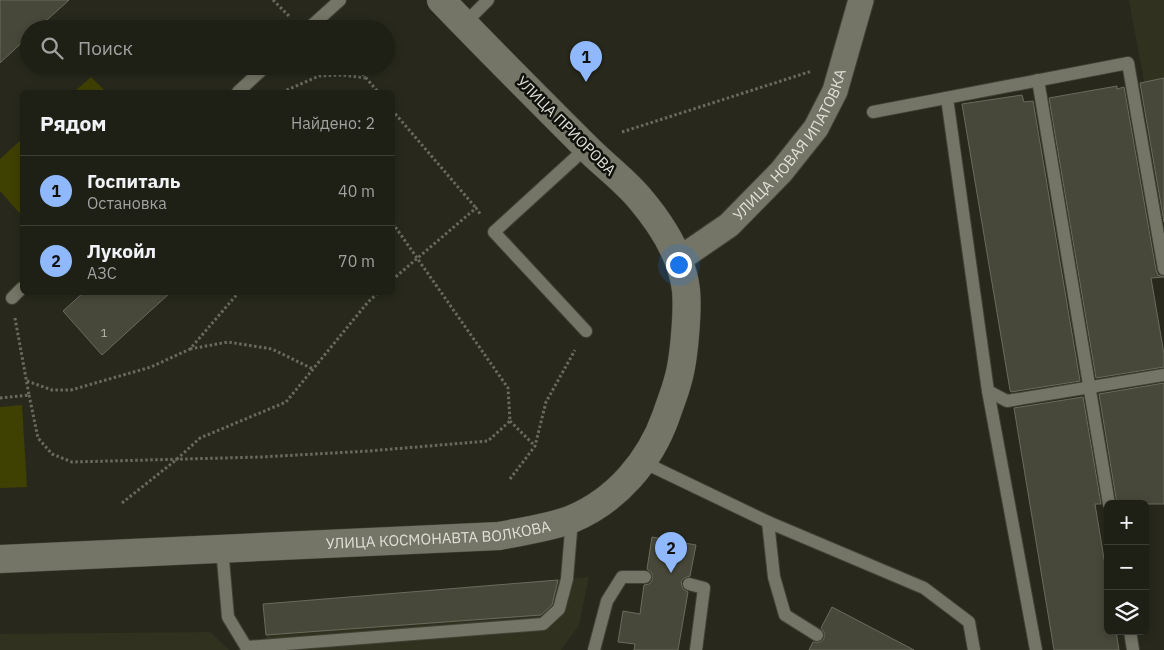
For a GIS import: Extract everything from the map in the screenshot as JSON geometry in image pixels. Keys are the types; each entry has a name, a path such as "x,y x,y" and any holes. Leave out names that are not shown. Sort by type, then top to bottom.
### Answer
{"street":[{"name":"УЛИЦА ПРИОРОВА","path":"441,0 586,148 641,199 666,233 678,260"},
{"name":"УЛИЦА НОВАЯ ИПАТОВКА","path":"678,260 729,225 781,172 816,128 836,90 861,0"},
{"name":"УЛИЦА КОСМОНАВТА ВОЛКОВА","path":"0,559 499,536 546,527 572,519 594,508 618,491 643,462 663,424 679,378 686,326 686,290 678,260"}],"lane":[{"path":"318,20 340,0"},
{"path":"464,24 488,0"},
{"path":"873,112 1128,63 1164,269"},
{"path":"240,90 256,75"},
{"path":"1038,80 1108,500"},
{"path":"947,98 988,391 1036,650"},
{"path":"586,148 494,232 586,331"},
{"path":"12,298 20,290"},
{"path":"988,391 1007,401 1164,375"},
{"path":"643,462 768,522 924,588 969,622 974,650"},
{"path":"222,548 228,618 248,649 543,624 559,609 567,579 572,519"},
{"path":"768,522 774,577 785,616 817,636"},
{"path":"594,650 607,601 622,577 646,577"},
{"path":"689,584 704,588 696,650"},
{"path":"1131,635 1133,650"}],"path":[{"path":"273,0 293,20"},
{"path":"622,132 845,61"},
{"path":"287,90 319,76 342,75 366,78"},
{"path":"364,75 376,90"},
{"path":"395,112 494,232"},
{"path":"395,277 476,208"},
{"path":"395,226 508,388 510,421 535,446"},
{"path":"190,349 235,295"},
{"path":"122,503 176,460 200,438 286,402 376,295"},
{"path":"12,298 38,438 52,454 72,462 176,460 369,451 488,441 510,421"},
{"path":"510,479 535,446 546,402 586,331"},
{"path":"27,381 52,390 71,390 151,367 190,349 228,342 272,349 313,369"},
{"path":"0,398 29,395"}],"shaded area":[{"path":"1129,0 1164,0 1164,184 1131,12"},
{"path":"91,77 104,90 76,90"},
{"path":"20,141 20,214 0,191 0,159"},
{"path":"22,405 27,487 0,488 0,407"},
{"path":"589,577 579,625 561,650 268,650 263,604"},
{"path":"210,632 229,650 0,650 0,634"}],"building":[{"path":"0,0 69,0 47,20 20,20 20,44 0,63"},
{"path":"1164,78 1164,222 1140,83"},
{"path":"1117,86 1117,89 1124,87 1156,270 1158,275 1164,277 1151,278 1164,354 1164,367 1096,378 1049,98"},
{"path":"1022,95 1024,102 1033,101 1080,381 1011,392 962,104"},
{"path":"81,295 168,295 102,355 63,311"},
{"path":"1164,383 1164,504 1149,504 1149,500 1116,500 1099,394"},
{"path":"1083,397 1101,504 1095,504 1104,559 1104,635 1117,635 1119,650 1054,650 1014,408"},
{"path":"652,537 696,545 690,576 684,578 681,582 683,589 688,592 678,650 634,650 635,644 618,642 623,611 640,614 644,585 652,581 652,573 647,569"},
{"path":"558,580 552,605 541,615 266,635 263,604"},
{"path":"832,607 914,650 809,650 813,642 820,642 824,639 824,632 821,628"}],"place":[{"name":"Госпиталь","path":"586,82"},
{"name":"Лукойл","path":"671,573"}]}
